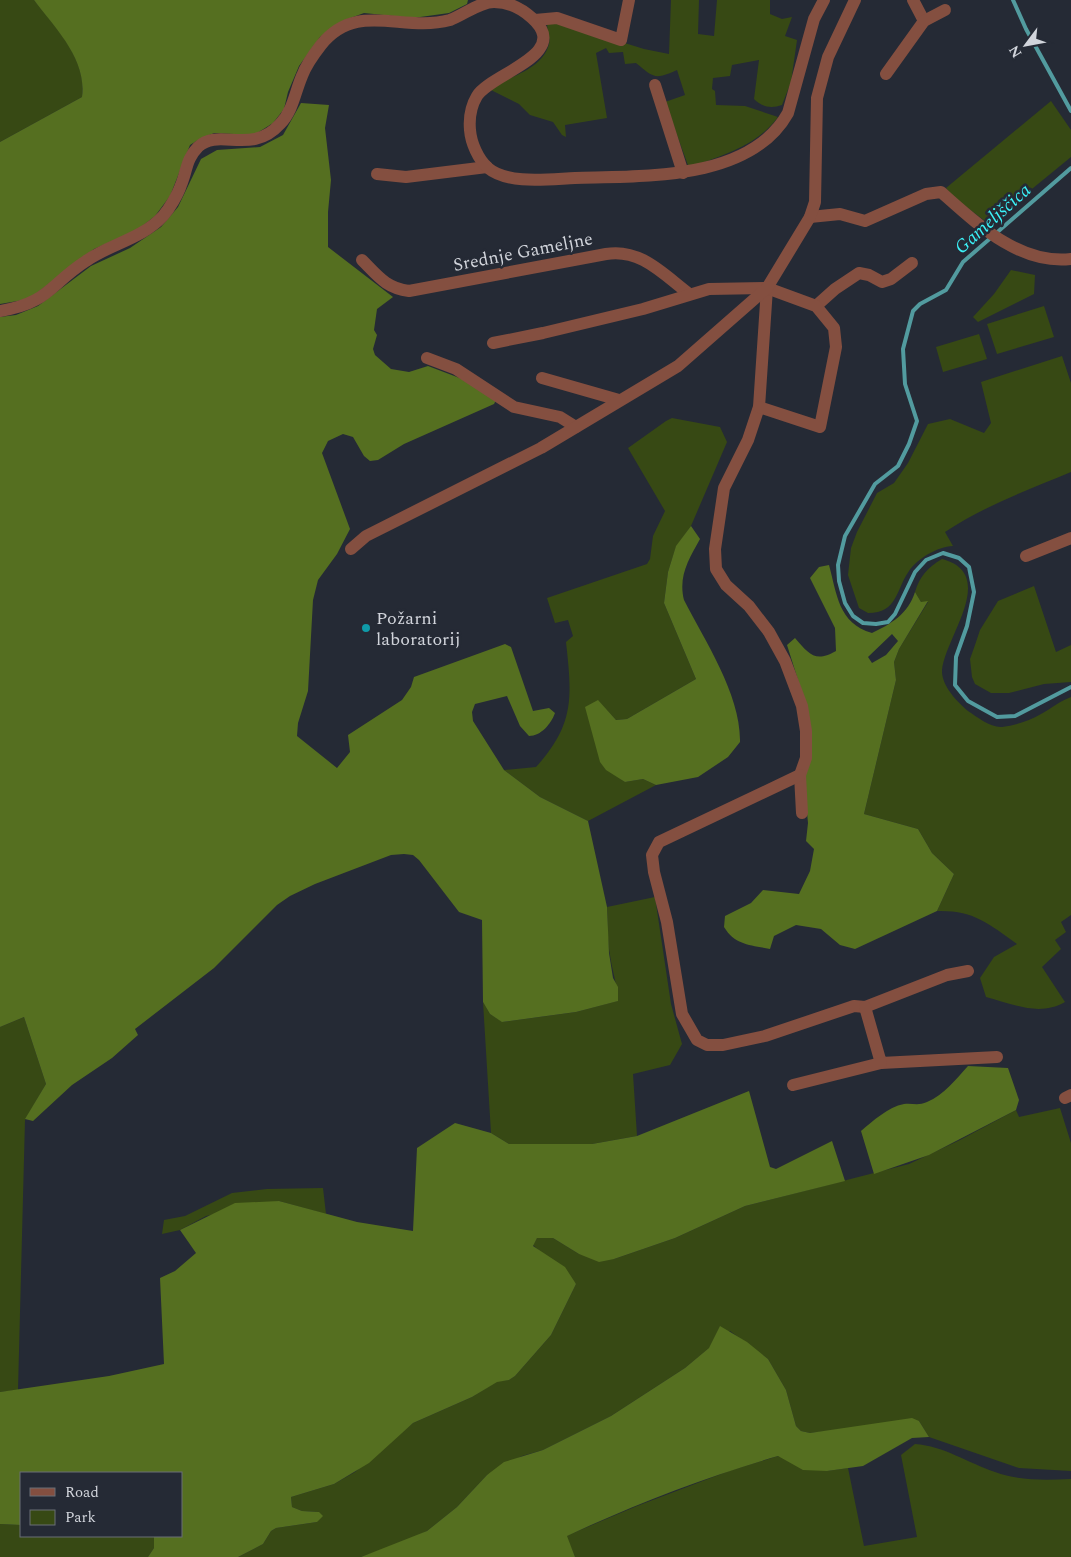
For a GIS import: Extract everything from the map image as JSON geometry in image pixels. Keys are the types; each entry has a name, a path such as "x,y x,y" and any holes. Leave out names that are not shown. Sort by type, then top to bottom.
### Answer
{"street":[{"path":"535,20 557,18 621,40 629,0"},
{"path":"0,311 28,305 44,297 86,260 138,235 164,215 182,185 186,163 200,146 216,139 257,140 278,127 289,114 303,72 323,43 344,25 364,19 413,24 449,20 492,2 510,5 535,20 543,37 542,47 534,58 489,83 478,94 469,120 470,136 478,154 487,167 502,175 530,180 683,173 736,157 759,145 780,126 792,102 814,19 824,0"},
{"path":"351,549 366,536 541,448 678,366 767,288 810,217 815,202 817,98 828,57 855,0"},
{"path":"912,0 924,21"},
{"path":"886,74 924,21 945,10"},
{"path":"655,85 683,173"},
{"path":"377,174 406,177 487,167"},
{"path":"810,217 840,214 865,221 926,194 941,192 975,222 1004,242 1042,258 1071,259"},
{"name":"Srednje Gameljne","path":"362,260 386,284 395,289 409,291 606,254 628,252 654,266 688,293"},
{"path":"816,306 835,289 859,273 869,275 882,282 891,279 912,263"},
{"path":"767,288 760,407 748,440 724,488 715,549 716,568 726,585 749,606 769,632 785,661 802,706 806,731 806,758 800,775 802,813"},
{"path":"493,343 643,309 688,293 709,289 767,288 816,306 834,328 836,347 820,427 760,407"},
{"path":"427,358 456,369 514,406 560,417 576,427"},
{"path":"542,378 619,400"},
{"path":"1026,556 1071,538"},
{"path":"800,775 659,842 652,855 667,922 682,1014 697,1040 707,1045 723,1045 765,1036 854,1006 865,1007 947,975 968,971"},
{"path":"865,1007 881,1063"},
{"path":"793,1085 881,1063 997,1057"}],"green space":[{"path":"0,0 34,0 60,33 75,57 80,70 82,97 0,142"},
{"path":"34,0 468,0 467,4 449,13 413,18 364,13 345,20 320,37 299,66 288,92 284,109 273,123 254,135 214,133 190,145 170,196 155,216 136,231 94,249 29,299 0,304 0,142 82,97 80,70 75,57 60,33"},
{"path":"671,0 699,0 698,34 714,36 717,0 770,0 770,14 782,19 792,17 785,36 797,40 791,82 782,105 767,106 760,104 754,99 759,60 732,65 730,76 713,78 712,89 715,91 716,105 745,106 778,117 759,136 738,149 689,168 665,102 685,95 677,70 655,76 636,63 625,64 623,52 609,53 606,48 596,53 607,118 565,125 566,137 562,135 553,122 530,115 519,104 489,89 524,72 539,61 549,44 548,21 554,21 644,49 669,54"},
{"path":"1051,101 1071,130 1071,157 989,224 953,197 946,188"},
{"path":"301,103 329,105 325,128 331,180 328,212 328,247 393,297 377,309 374,330 377,335 373,349 375,355 391,369 409,372 428,366 470,382 496,400 494,404 404,444 378,460 370,461 364,456 353,437 343,434 328,441 322,453 350,529 337,554 318,580 313,600 308,691 298,723 297,736 337,768 350,752 348,735 402,700 411,687 414,677 505,644 511,647 533,711 549,708 555,713 553,717 541,732 529,736 520,726 507,696 475,704 472,712 473,721 504,770 540,797 588,821 607,907 609,953 613,978 618,987 618,1001 576,1012 502,1022 490,1014 483,1002 482,920 459,912 419,860 413,855 391,855 315,884 290,896 277,905 214,968 135,1029 138,1035 112,1058 72,1085 33,1121 25,1119 46,1084 24,1017 0,1027 0,317 16,315 38,306 91,266 130,248 161,227 178,207 201,159 217,150 260,147 283,135"},
{"path":"1011,270 1035,275 1034,294 978,322 973,317 994,294"},
{"path":"1044,306 1054,337 997,354 987,324"},
{"path":"979,334 987,359 943,372 936,347"},
{"path":"1062,356 1071,383 1071,472 991,506 945,532 953,546 934,551 917,562 909,571 891,604 878,612 868,613 859,608 848,575 851,548 857,532 877,493 894,483 908,463 928,424 950,419 984,433 991,423 981,382"},
{"path":"672,418 720,427 727,442 691,526 676,547 668,572 664,603 696,679 627,719 616,720 598,701 621,779 625,782 643,779 656,785 588,821 540,797 504,770 536,767 549,752 558,737 568,709 569,679 566,642 573,636 568,620 555,623 547,598 647,564 650,559 653,536 665,511 628,448"},
{"path":"691,526 700,539 684,575 682,583 684,600 728,687 739,724 740,742 728,757 698,777 656,785 643,779 625,782 606,770 600,762 585,707 598,700 616,720 627,719 696,679 664,603 668,572 676,546"},
{"path":"942,559 958,567 966,578 968,592 965,608 945,656 942,670 942,676 950,693 959,703 984,722 1002,727 1032,719 1071,697 1071,915 1061,922 1066,932 1055,940 1061,949 1042,967 1065,1002 1045,1009 1016,1006 986,997 980,978 994,957 1017,944 980,919 961,913 937,911 954,874 932,853 918,829 864,814 896,680 894,662 899,649 928,602 921,602 915,592 919,581 925,573"},
{"path":"829,565 837,597 846,615 852,622 872,633 898,617 908,606 915,592 921,602 928,601 899,649 894,662 896,680 864,814 918,829 932,853 954,874 937,911 855,949 840,945 821,929 796,925 774,936 770,949 738,941 724,927 725,916 751,903 763,890 799,894 810,871 814,849 806,841 808,823 804,780 804,699 787,645 795,638 813,655 829,655 836,651 835,628 810,578 819,567","holes":["892,634 898,641 886,655 872,663 868,657"]},
{"path":"1034,586 1056,652 1071,645 1071,682 1044,684 1009,693 991,693 975,684 972,677 970,659 980,630 998,601"},
{"path":"655,897 671,1004 682,1044 670,1065 633,1074 637,1136 592,1144 509,1144 491,1133 483,1002 490,1014 503,1022 576,1012 617,1001 617,989 608,943 607,907"},
{"path":"24,1017 46,1084 25,1120 18,1390 0,1392 0,1027"},
{"path":"968,1066 1008,1068 1019,1100 1016,1110 929,1155 874,1174 861,1131 892,1108 904,1104 921,1104 933,1099 949,1086"},
{"path":"749,1091 770,1167 776,1169 832,1141 845,1181 745,1206 675,1238 614,1259 599,1262 579,1254 553,1238 537,1238 533,1246 565,1267 576,1284 551,1335 515,1376 509,1380 497,1382 472,1397 413,1423 369,1463 334,1484 291,1497 292,1507 302,1511 319,1512 323,1516 317,1522 276,1528 271,1531 263,1544 238,1557 148,1557 154,1548 154,1537 182,1537 182,1472 20,1472 20,1525 0,1524 0,1392 109,1376 164,1364 160,1278 175,1271 196,1253 180,1230 235,1203 279,1201 357,1222 413,1231 417,1148 455,1123 491,1133 509,1144 592,1144 637,1136"},
{"path":"1060,1108 1071,1143 1071,1471 1019,1468 929,1437 919,1421 810,1433 801,1431 796,1426 786,1390 768,1359 730,1331 685,1368 611,1416 543,1450 522,1456 487,1475 457,1507 427,1531 409,1540 361,1557 238,1557 263,1544 271,1531 276,1528 317,1522 319,1512 302,1511 292,1507 291,1497 334,1484 355,1472 413,1423 472,1397 497,1381 509,1380 515,1376 551,1335 576,1284 533,1245 537,1238 553,1238 579,1254 614,1259 675,1238 745,1206 909,1164 960,1140 1016,1110 1019,1117"},
{"path":"323,1188 326,1214 279,1201 206,1216 180,1230 162,1234 164,1220 185,1216 232,1193 267,1189"},
{"path":"720,1326 747,1342 768,1359 786,1390 796,1426 801,1431 810,1433 912,1418 919,1421 929,1437 912,1438 863,1466 827,1471 803,1470 778,1456 724,1473 645,1502 567,1536 575,1557 361,1557 427,1531 457,1507 487,1475 504,1462 543,1450 611,1416 685,1368 709,1348"},
{"path":"915,1444 946,1451 1004,1475 1033,1479 1071,1479 1071,1557 575,1557 566,1536 637,1506 729,1471 778,1456 827,1471 848,1468 864,1546 917,1537 901,1455"},
{"path":"0,1524 20,1525 20,1537 154,1537 154,1548 148,1557 0,1557"}],"waterway":[{"name":"Gameljščica","path":"1013,0 1026,29 1071,111"},
{"name":"Gameljščica","path":"1071,168 963,262 946,290 920,304 913,311 903,349 905,384 917,421 909,444 898,466 875,484 845,536 838,565 839,581 845,603 853,616 863,623 876,624 888,622 895,614 915,572 926,560 943,553 959,558 969,567 974,592 967,626 956,657 955,685 968,701 997,717 1015,716 1071,687"}],"place":[{"name":"Požarni laboratorij","path":"366,628"}]}
